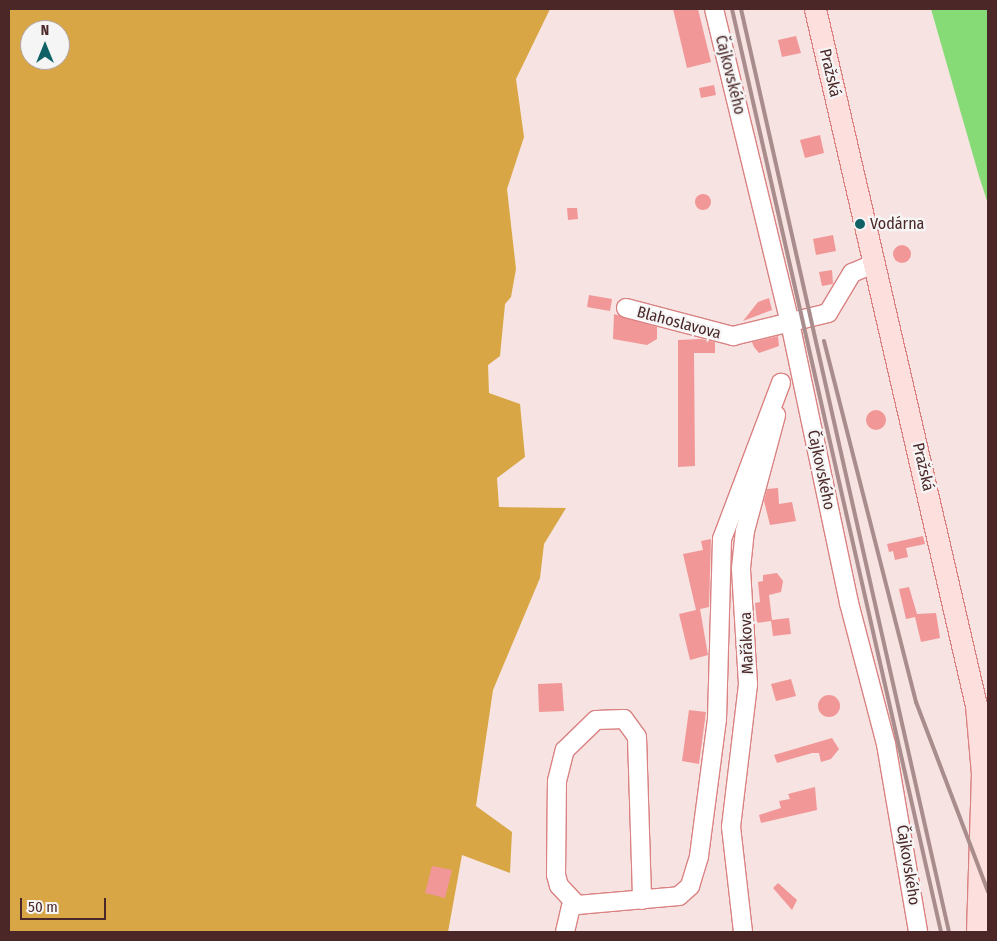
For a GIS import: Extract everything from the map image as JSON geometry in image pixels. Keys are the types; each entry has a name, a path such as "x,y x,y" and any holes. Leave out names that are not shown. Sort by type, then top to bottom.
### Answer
{"main road":[{"name":"Pražská","path":"815,9 976,705 982,773 977,932"}],"street":[{"path":"706,9 707,34 728,64"},
{"name":"Čajkovského","path":"714,9 790,322 849,602 886,744 918,932"},
{"name":"Blahoslavova","path":"626,308 721,336 828,313 852,274 874,263"},
{"name":"Mařákova","path":"743,932 731,827 748,684 741,568 745,531 781,383 798,363"},
{"path":"566,932 568,914 577,905 679,896 690,886 699,856 721,681 722,539 781,383"},
{"path":"577,905 559,886 556,875 557,781 565,750 596,720 624,719 637,738 642,900"}],"shaded area":[{"path":"9,9 550,9 516,79 524,137 507,189 516,269 511,297 505,304 500,356 488,365 489,393 520,404 525,457 497,478 499,507 566,508 544,544 540,578 493,690 476,806 512,832 510,873 462,855 448,932 9,932"},
{"path":"931,9 988,9 988,204 979,176"}],"building":[{"path":"673,9 698,9 711,62 687,68"},
{"path":"796,36 801,53 782,57 778,40"},
{"path":"714,85 716,95 701,98 699,88"},
{"path":"820,135 824,153 805,158 800,140"},
{"path":"700,194 706,194 711,199 709,208 700,210 695,205 695,199"},
{"path":"567,208 577,208 578,219 568,220"},
{"path":"833,235 836,251 816,255 813,239"},
{"path":"898,245 906,245 911,250 909,261 898,263 893,258 893,250"},
{"path":"832,270 833,284 822,286 819,272"},
{"path":"589,295 612,299 610,311 587,307"},
{"path":"769,298 772,310 743,321 758,302"},
{"path":"614,314 657,327 657,339 647,345 613,339"},
{"path":"778,336 779,346 759,353 752,342"},
{"path":"701,339 715,342 715,353 694,353 695,466 678,467 678,340"},
{"path":"876,410 883,413 886,420 883,427 876,430 869,427 866,420 869,413"},
{"path":"778,488 779,504 792,502 796,521 770,525 764,501 767,489"},
{"path":"923,536 925,544 906,548 908,557 895,560 893,551 889,552 887,544"},
{"path":"711,539 709,607 700,609 708,655 690,660 679,614 696,610 683,554 703,550 701,541"},
{"path":"777,573 783,581 781,592 769,595 772,620 789,618 791,634 773,636 771,621 757,623 755,603 760,602 758,582 763,581 763,575"},
{"path":"909,587 917,614 936,613 940,638 921,642 915,617 906,619 899,589"},
{"path":"791,679 796,696 776,701 771,684"},
{"path":"562,683 564,711 539,712 538,684"},
{"path":"829,695 839,702 840,706 833,716 829,717 819,710 818,706 825,696"},
{"path":"689,710 706,712 699,764 682,761"},
{"path":"832,738 839,749 831,759 821,762 819,753 812,753 777,763 774,755"},
{"path":"815,787 817,810 761,823 759,815 781,808 779,801 790,799 788,794"},
{"path":"432,866 452,870 445,898 425,893"},
{"path":"778,883 797,900 792,910 773,888"}],"railway":[{"path":"732,9 941,932"},
{"path":"741,9 949,932"},
{"path":"824,341 916,702 988,892"}],"place":[{"name":"Vodárna","path":"860,224"}]}
